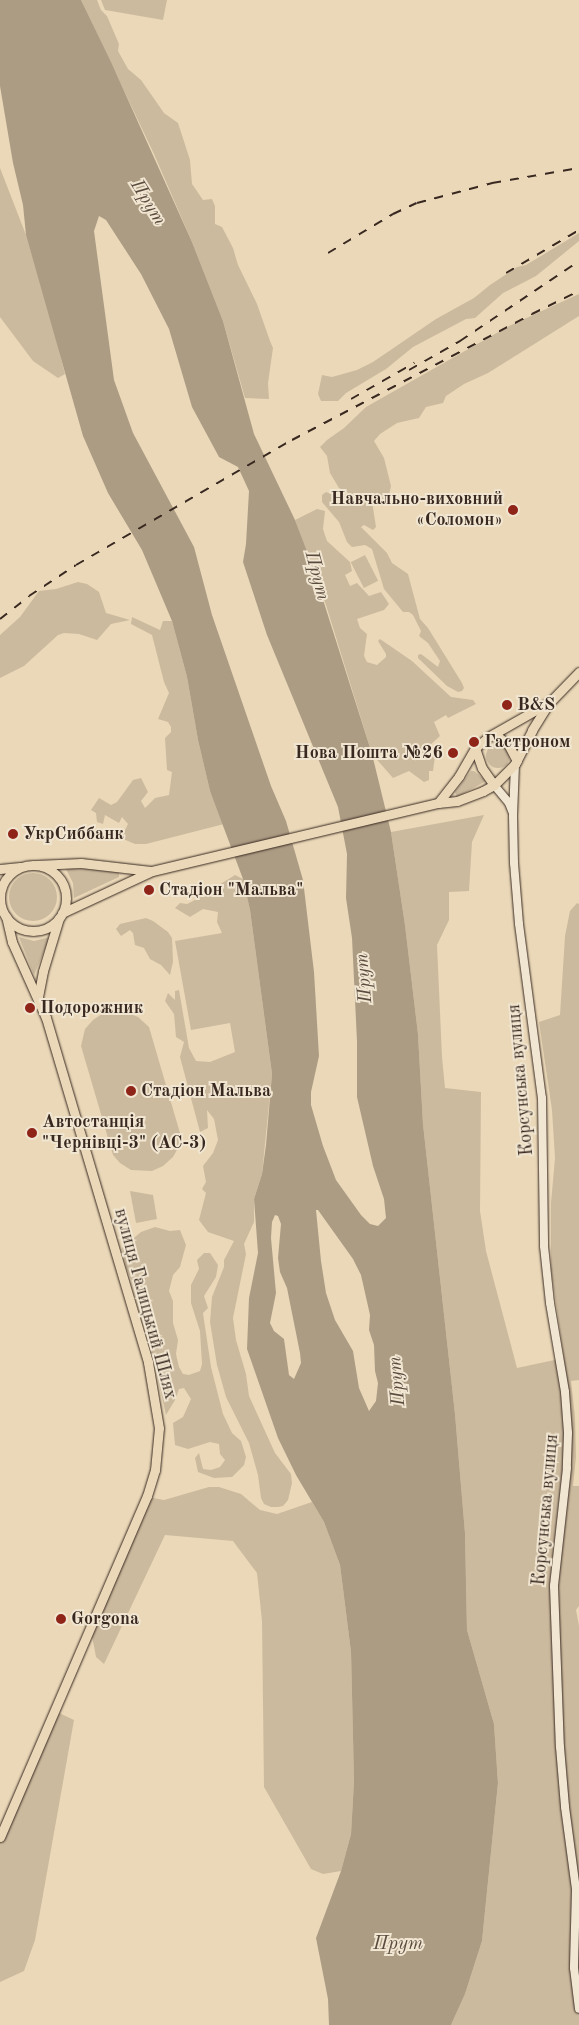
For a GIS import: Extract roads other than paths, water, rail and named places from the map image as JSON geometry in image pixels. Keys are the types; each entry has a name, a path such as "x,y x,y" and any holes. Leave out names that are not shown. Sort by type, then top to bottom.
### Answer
{"main road":[{"path":"22,867 10,874 2,886 0,895 3,911 14,925 30,931 46,928 61,916 152,871 438,803 457,801 494,785 516,762 532,730 550,703 579,672"},
{"path":"438,803 459,776 475,748 494,734 550,703"},
{"path":"494,734 508,744 516,762"},
{"path":"475,748 482,768 494,785"},
{"name":"Корсунська вулиця","path":"516,762 512,816 519,924 542,1098 544,1246 550,1303 565,1392 568,1433 567,1468 554,1586 560,1747 565,1807 576,1889 574,1968 579,2009"},
{"name":"Корсунська вулиця","path":"494,785 509,802 512,816"},
{"path":"0,869 81,863 152,871"},
{"path":"36,865 50,870 61,880 66,894 61,916"},
{"name":"вулиця Галицький Шлях","path":"0,1837 147,1496 155,1470 159,1428 148,1362 38,997 12,942 3,911"},
{"name":"вулиця Галицький Шлях","path":"38,997 43,971 61,916"}],"water":[{"name":"Прут","path":"0,0 81,0 192,242 223,321 254,434 295,520 311,562 372,754 391,832 405,925 418,1034 423,1124 455,1414 465,1533 467,1630 494,1724 498,1783 482,1941 465,1994 451,2025 329,2025 328,1999 316,1938 341,1871 351,1834 354,1781 351,1652 340,1565 324,1522 296,1475 278,1438 247,1349 249,1298 258,1253 254,1199 262,1174 272,1074 250,910 243,879 210,791 198,740 187,677 172,621 142,550 108,493 83,436 26,235 23,205 13,163 0,86","holes":["99,216 106,220 141,274 169,329 192,407 219,457 238,467 249,491 243,562 267,635 338,807 347,854 346,898 352,938 357,1041 357,1097 373,1166 384,1199 386,1218 378,1226 370,1224 361,1215 336,1180 323,1146 311,1105 311,1092 319,1056 314,972 303,880 286,821 271,786 212,615 194,547 133,433 114,380 94,231","316,1210 318,1210 353,1259 361,1275 370,1315 369,1330 374,1345 375,1371 378,1383 376,1401 369,1411 359,1388 353,1351 335,1320 326,1293","275,1215 278,1216 281,1224 278,1258 280,1272 287,1288 300,1353 301,1363 294,1379 289,1375 284,1339 274,1331 270,1323 276,1293 271,1238 272,1222"]}],"railway":[{"path":"328,253 393,214 417,203 492,183 579,168"},
{"path":"506,273 579,230"},
{"path":"409,370 460,341 579,261"},
{"path":"0,619 29,596 76,565 292,440 579,291"},
{"path":"351,399 414,363"}],"place":[{"name":"Навчально-виховний «Соломон»","path":"513,510"},
{"name":"B&S","path":"507,705"},
{"name":"Гастроном","path":"474,742"},
{"name":"Нова Пошта №26","path":"453,753"},
{"name":"УкрСиббанк","path":"13,834"},
{"name":"Стадіон \"Мальва\"","path":"149,890"},
{"name":"Подорожник","path":"30,1008"},
{"name":"Стадіон Мальва","path":"131,1091"},
{"name":"Автостанція \"Чернівці-3\" (АС-3)","path":"32,1133"},
{"name":"Gorgona","path":"61,1619"}]}
